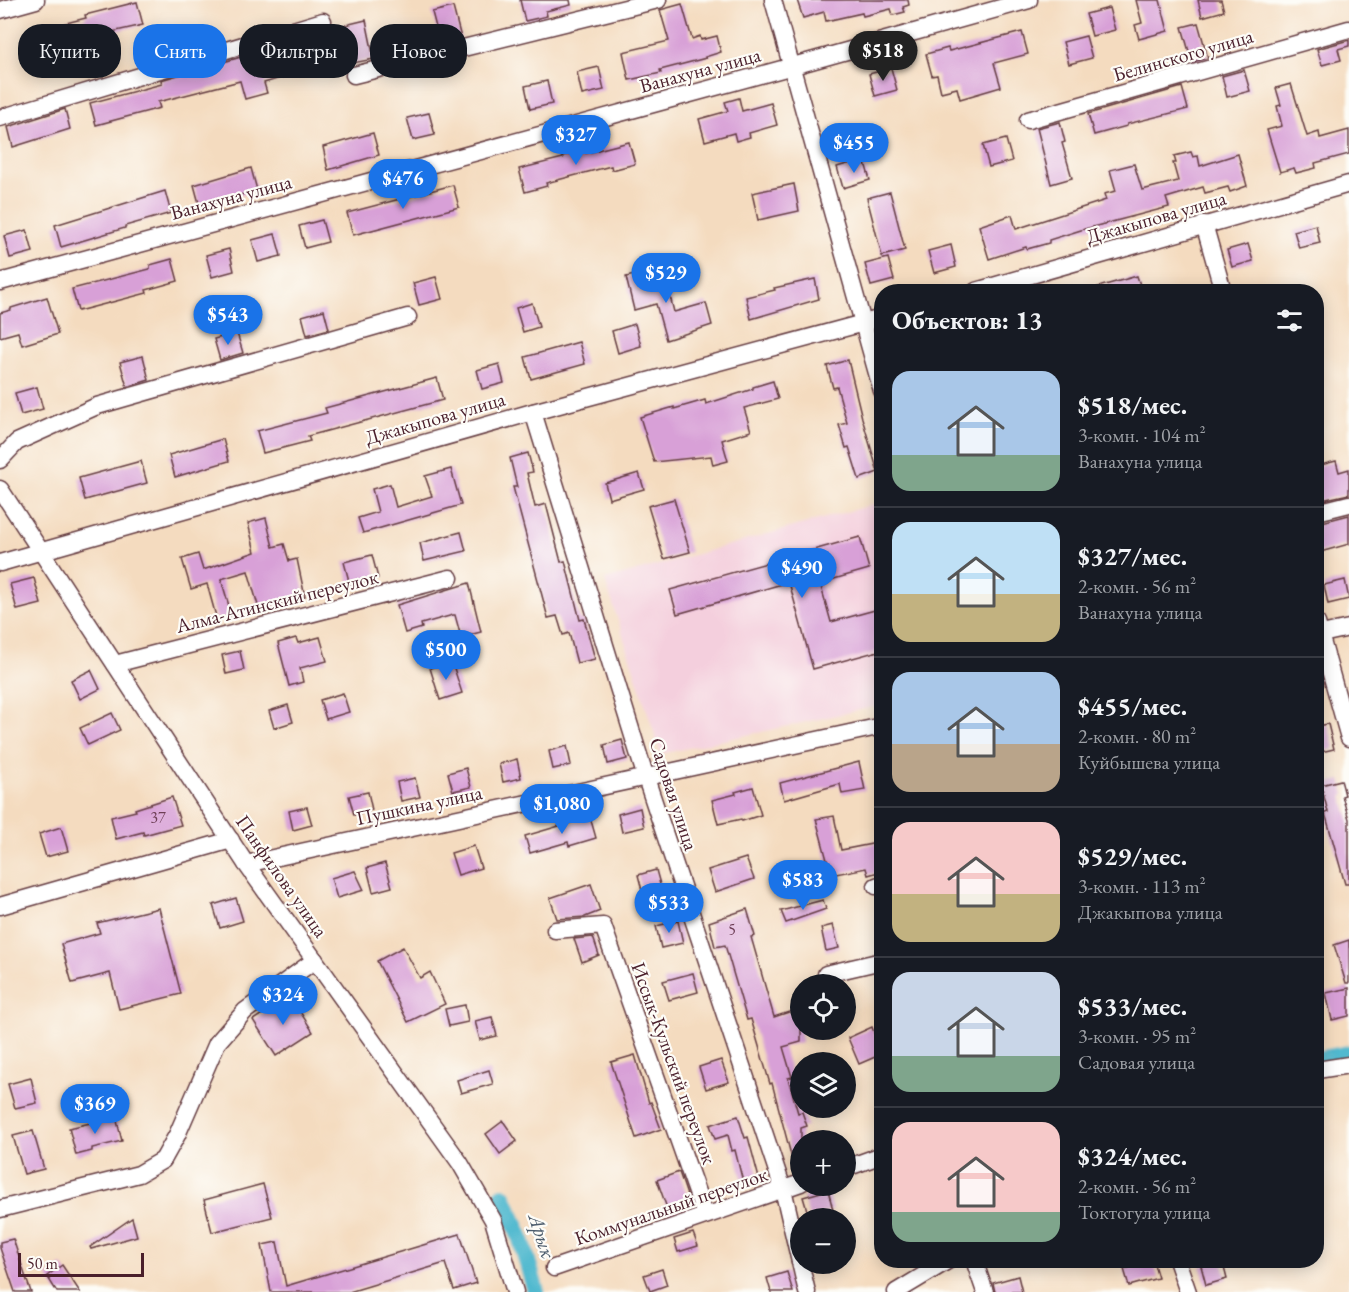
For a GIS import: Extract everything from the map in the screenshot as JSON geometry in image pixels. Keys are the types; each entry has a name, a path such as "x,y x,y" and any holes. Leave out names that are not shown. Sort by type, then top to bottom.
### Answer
{"street":[{"path":"0,10 36,0"},
{"path":"358,74 658,0"},
{"path":"772,0 793,66 874,361"},
{"name":"Ванахуна улица","path":"0,282 1029,0"},
{"path":"0,118 322,21"},
{"name":"Белинского улица","path":"1028,120 1349,30"},
{"name":"Джакыпова улица","path":"1000,284 1349,184"},
{"path":"1204,224 1221,284"},
{"path":"0,460 17,442 97,406 408,317"},
{"name":"Джакыпова улица","path":"0,563 533,412 874,321"},
{"name":"Садовая улица","path":"533,412 646,778 783,1189 807,1292"},
{"name":"Панфилова улица","path":"0,489 246,864 460,1163 493,1220 515,1292"},
{"path":"1324,510 1349,504"},
{"name":"Алма-Атинский переулок","path":"115,663 450,578"},
{"path":"1324,630 1349,628"},
{"path":"1324,652 1349,738"},
{"name":"Пушкина улица","path":"246,864 874,728"},
{"path":"0,906 231,840"},
{"name":"Иссык-Кульский переулок","path":"555,930 603,926 705,1215"},
{"path":"0,1207 139,1174 163,1160 177,1135 217,1043 244,1011 315,960"},
{"path":"826,974 874,963"},
{"path":"1324,1069 1349,1065"},
{"path":"856,1164 874,1158"},
{"name":"Коммунальный переулок","path":"554,1268 790,1187"},
{"path":"896,1292 936,1268"},
{"path":"976,1268 984,1292"},
{"path":"1180,1268 1188,1292"}],"shaded area":[{"path":"874,504 874,707 661,754 605,580"}],"building":[{"path":"520,0 570,0 571,5 546,11 547,16 525,21"},
{"path":"797,0 908,0 909,5 903,7 905,12 893,15 891,9 863,16 862,13 826,21 824,12 803,18"},
{"path":"1136,0 1160,0 1168,31 1139,39 1135,25 1142,23"},
{"path":"1198,0 1221,0 1224,11 1202,17"},
{"path":"137,2 143,24 133,24 133,27 121,30 121,24 62,24 86,18 85,15"},
{"path":"682,4 692,39 700,36 701,40 717,36 721,52 660,70 661,73 629,80 623,52 669,41 660,10"},
{"path":"453,7 457,24 435,24 432,12"},
{"path":"1109,8 1115,30 1092,36 1086,14"},
{"path":"366,20 370,40 370,60 358,62 358,24 349,24"},
{"path":"1198,23 1208,58 1192,62 1182,27"},
{"path":"1022,32 1028,54 994,63 1001,87 960,99 957,88 941,92 937,75 932,76 926,54 948,48 949,51"},
{"path":"1086,36 1092,58 1069,64 1063,42"},
{"path":"1349,40 1349,46 1338,49 1341,60 1322,65 1317,49"},
{"path":"239,58 239,78 280,78 264,83 267,93 245,99 240,81 158,102 160,108 96,125 90,103 162,84 161,80 168,78 227,78 227,61"},
{"path":"599,67 604,90 582,95 577,72"},
{"path":"891,68 897,90 875,96 869,74"},
{"path":"1244,70 1250,91 1227,97 1222,76"},
{"path":"547,81 552,104 530,109 525,86"},
{"path":"1291,84 1307,136 1319,132 1320,138 1349,130 1349,154 1315,163 1316,168 1296,173 1294,168 1280,172 1267,130 1282,126 1277,106 1281,105 1276,88"},
{"path":"1182,87 1188,109 1127,124 1127,126 1094,135 1088,114"},
{"path":"739,98 742,111 771,103 777,125 749,133 750,137 736,141 734,133 705,141 699,119 728,111 725,102"},
{"path":"65,109 70,129 13,147 8,127"},
{"path":"429,113 435,135 413,140 407,118"},
{"path":"1060,122 1065,142 1062,143 1072,178 1051,184 1037,128"},
{"path":"373,133 379,155 328,170 323,147"},
{"path":"1006,139 1012,161 989,167 983,145"},
{"path":"629,142 635,164 612,170 611,166 546,183 547,186 525,192 519,169 585,150 586,153"},
{"path":"1191,152 1193,157 1198,156 1200,166 1238,154 1247,186 1230,192 1228,187 1205,193 1203,187 1166,198 1169,207 1081,230 1049,240 1049,243 1027,249 1026,247 989,259 979,226 1012,215 1016,229 1106,200 1104,194 1116,191 1110,170 1134,164 1142,190 1178,181 1173,163 1176,163 1174,156"},
{"path":"864,159 870,180 843,188 837,167"},
{"path":"251,168 257,190 200,207 194,185"},
{"path":"794,184 799,211 758,220 752,193"},
{"path":"453,185 459,207 353,235 347,213"},
{"path":"165,191 171,213 61,247 55,225"},
{"path":"890,192 905,250 882,256 867,198"},
{"path":"322,220 328,242 305,248 299,226"},
{"path":"1316,225 1320,243 1299,248 1294,231"},
{"path":"27,230 33,252 10,258 4,236"},
{"path":"275,234 281,256 258,262 252,240"},
{"path":"1248,244 1253,261 1232,267 1227,250"},
{"path":"951,245 956,267 934,273 928,251"},
{"path":"229,249 234,271 212,277 206,255"},
{"path":"888,258 894,280 871,286 865,264"},
{"path":"172,259 178,281 146,290 147,293 78,311 72,289 150,269 150,265"},
{"path":"663,268 674,312 706,303 712,325 666,340 656,304 634,310 626,277"},
{"path":"1137,276 1140,284 1109,284"},
{"path":"436,277 442,299 419,305 413,283"},
{"path":"815,279 819,299 751,319 746,297"},
{"path":"47,297 58,334 22,345 18,332 0,337 0,313"},
{"path":"532,303 539,327 523,332 516,308"},
{"path":"324,310 329,329 307,335 302,316"},
{"path":"635,324 641,346 618,353 612,331"},
{"path":"237,333 243,353 220,360 214,339"},
{"path":"579,342 585,364 531,379 525,357"},
{"path":"143,356 149,380 127,387 120,362"},
{"path":"848,360 874,458 874,473 859,479 839,425 847,423 837,387 833,388 827,366"},
{"path":"499,364 504,383 482,389 477,370"},
{"path":"437,378 443,400 308,436 310,441 263,453 257,431 327,413 325,408"},
{"path":"773,381 778,399 744,408 751,431 722,440 728,461 713,465 711,456 654,462 640,417 705,400 706,404"},
{"path":"37,387 43,409 21,415 15,393"},
{"path":"223,439 229,461 175,477 169,455"},
{"path":"528,453 533,472 527,473 535,507 546,504 561,562 565,561 580,620 584,619 595,659 577,663 569,633 563,635 557,616 548,618 513,487 517,487 510,458"},
{"path":"141,461 147,483 85,500 79,478"},
{"path":"1336,461 1339,472 1349,469 1349,494 1324,499 1324,464"},
{"path":"451,469 461,505 363,533 358,518 378,512 372,489 390,484 396,507 432,496 425,476"},
{"path":"639,473 644,489 609,499 605,483"},
{"path":"674,499 690,552 664,559 648,506"},
{"path":"1349,515 1349,544 1324,551 1324,521"},
{"path":"266,518 273,547 284,544 289,561 297,559 305,597 259,609 248,571 221,579 232,616 217,620 207,584 191,589 182,559 198,554 203,570 255,552 248,523"},
{"path":"461,532 466,551 424,561 420,543"},
{"path":"860,537 869,569 820,583 831,622 874,610 874,652 813,669 789,582 677,614 670,590"},
{"path":"372,555 378,578 350,585 344,562"},
{"path":"34,578 41,604 17,610 10,584"},
{"path":"1345,580 1349,599 1328,604 1324,585"},
{"path":"469,583 481,632 461,637 455,615 453,615 421,624 422,628 405,633 397,605"},
{"path":"320,637 327,661 300,668 303,682 289,686 278,643 296,638 298,643"},
{"path":"240,651 244,670 226,674 222,655"},
{"path":"452,662 462,693 440,700 430,668"},
{"path":"91,670 100,689 80,699 71,680"},
{"path":"343,693 349,712 326,719 320,700"},
{"path":"288,705 293,722 274,728 269,711"},
{"path":"112,713 120,730 88,745 80,728"},
{"path":"1328,724 1334,749 1324,751 1324,725"},
{"path":"622,740 627,759 608,764 604,745"},
{"path":"567,746 571,765 553,769 549,751"},
{"path":"517,759 521,778 503,782 499,764"},
{"path":"859,762 865,790 842,794 840,784 784,800 780,783"},
{"path":"466,768 471,787 453,791 448,773"},
{"path":"415,778 420,797 401,801 397,782"},
{"path":"1341,780 1345,795 1342,796 1349,819 1349,884 1345,884 1325,813 1328,812 1324,784"},
{"path":"753,787 761,815 742,821 741,819 718,824 712,800"},
{"path":"368,792 372,810 354,815 349,796"},
{"path":"172,797 181,825 144,835 143,832 116,839 111,817 136,811 135,809"},
{"path":"307,807 312,825 293,830 289,811"},
{"path":"640,808 644,827 622,832 618,814"},
{"path":"834,816 841,850 874,844 874,873 868,875 866,868 831,875 816,819"},
{"path":"590,817 596,838 569,846 568,842 530,853 525,836"},
{"path":"61,827 68,851 46,857 39,834"},
{"path":"474,846 481,868 458,875 451,853"},
{"path":"746,858 754,879 715,892 708,870"},
{"path":"385,863 392,887 373,892 367,868"},
{"path":"656,870 661,888 643,894 638,875"},
{"path":"355,871 364,890 337,898 331,878"},
{"path":"591,884 600,911 585,917 557,919 550,898"},
{"path":"236,898 243,921 220,928 213,905"},
{"path":"823,900 826,909 786,923 781,911"},
{"path":"159,908 181,994 119,1009 110,973 72,983 61,944 100,933 97,923"},
{"path":"747,909 755,936 751,937 774,1017 790,1012 790,1040 801,1040 801,1042 783,1047 790,1070 790,1078 788,1078 790,1118 804,1118 807,1126 801,1130 790,1130 790,1151 772,1083 770,1084 751,1019 747,1020 725,945 715,947 709,922"},
{"path":"678,921 683,943 661,948 656,926"},
{"path":"833,925 839,948 826,951 821,928"},
{"path":"593,937 599,955 582,962 574,939"},
{"path":"1349,940 1349,983 1346,983 1334,945"},
{"path":"403,947 420,978 430,972 445,1004 408,1022 377,961"},
{"path":"693,973 698,992 669,1000 663,981"},
{"path":"1349,988 1349,1016 1332,1020 1326,993"},
{"path":"290,996 313,1032 276,1056 253,1020"},
{"path":"465,1005 468,1022 449,1026 445,1009"},
{"path":"492,1017 497,1036 480,1040 475,1021"},
{"path":"872,1027 874,1057 859,1064 856,1052 849,1040 856,1040 856,1034"},
{"path":"635,1055 649,1103 651,1102 661,1129 636,1138 611,1062"},
{"path":"721,1060 729,1082 706,1089 699,1067"},
{"path":"489,1070 493,1084 461,1093 457,1080"},
{"path":"31,1078 37,1103 15,1108 8,1084"},
{"path":"738,1116 745,1138 748,1137 760,1182 744,1186 735,1150 732,1151 728,1135 715,1139 710,1125"},
{"path":"116,1117 122,1141 92,1148 92,1151 76,1155 69,1128"},
{"path":"503,1121 517,1141 500,1154 486,1134"},
{"path":"33,1131 44,1169 24,1174 13,1136"},
{"path":"679,1172 691,1207 669,1214 657,1180"},
{"path":"263,1184 272,1217 212,1232 204,1200"},
{"path":"830,1196 832,1208 806,1208 803,1197"},
{"path":"132,1218 137,1236 91,1249 90,1247"},
{"path":"693,1233 698,1246 678,1252 674,1239"},
{"path":"460,1234 476,1283 454,1290 445,1263 349,1292 271,1292 262,1245 277,1242 286,1286"},
{"path":"13,1239 31,1292 15,1292 0,1248 0,1242"},
{"path":"62,1265 80,1292 57,1292 47,1276"},
{"path":"1155,1268 1158,1278 1129,1286 1124,1269"},
{"path":"1202,1268 1224,1268 1227,1279 1206,1285"},
{"path":"662,1269 667,1285 650,1291 644,1275"},
{"path":"787,1272 793,1292 771,1292 767,1278"},
{"path":"1018,1276 1022,1292 995,1292 993,1283"}],"waterway":[{"path":"1324,1059 1349,1054"},
{"name":"Арык","path":"503,1196 520,1236 536,1292"}]}
